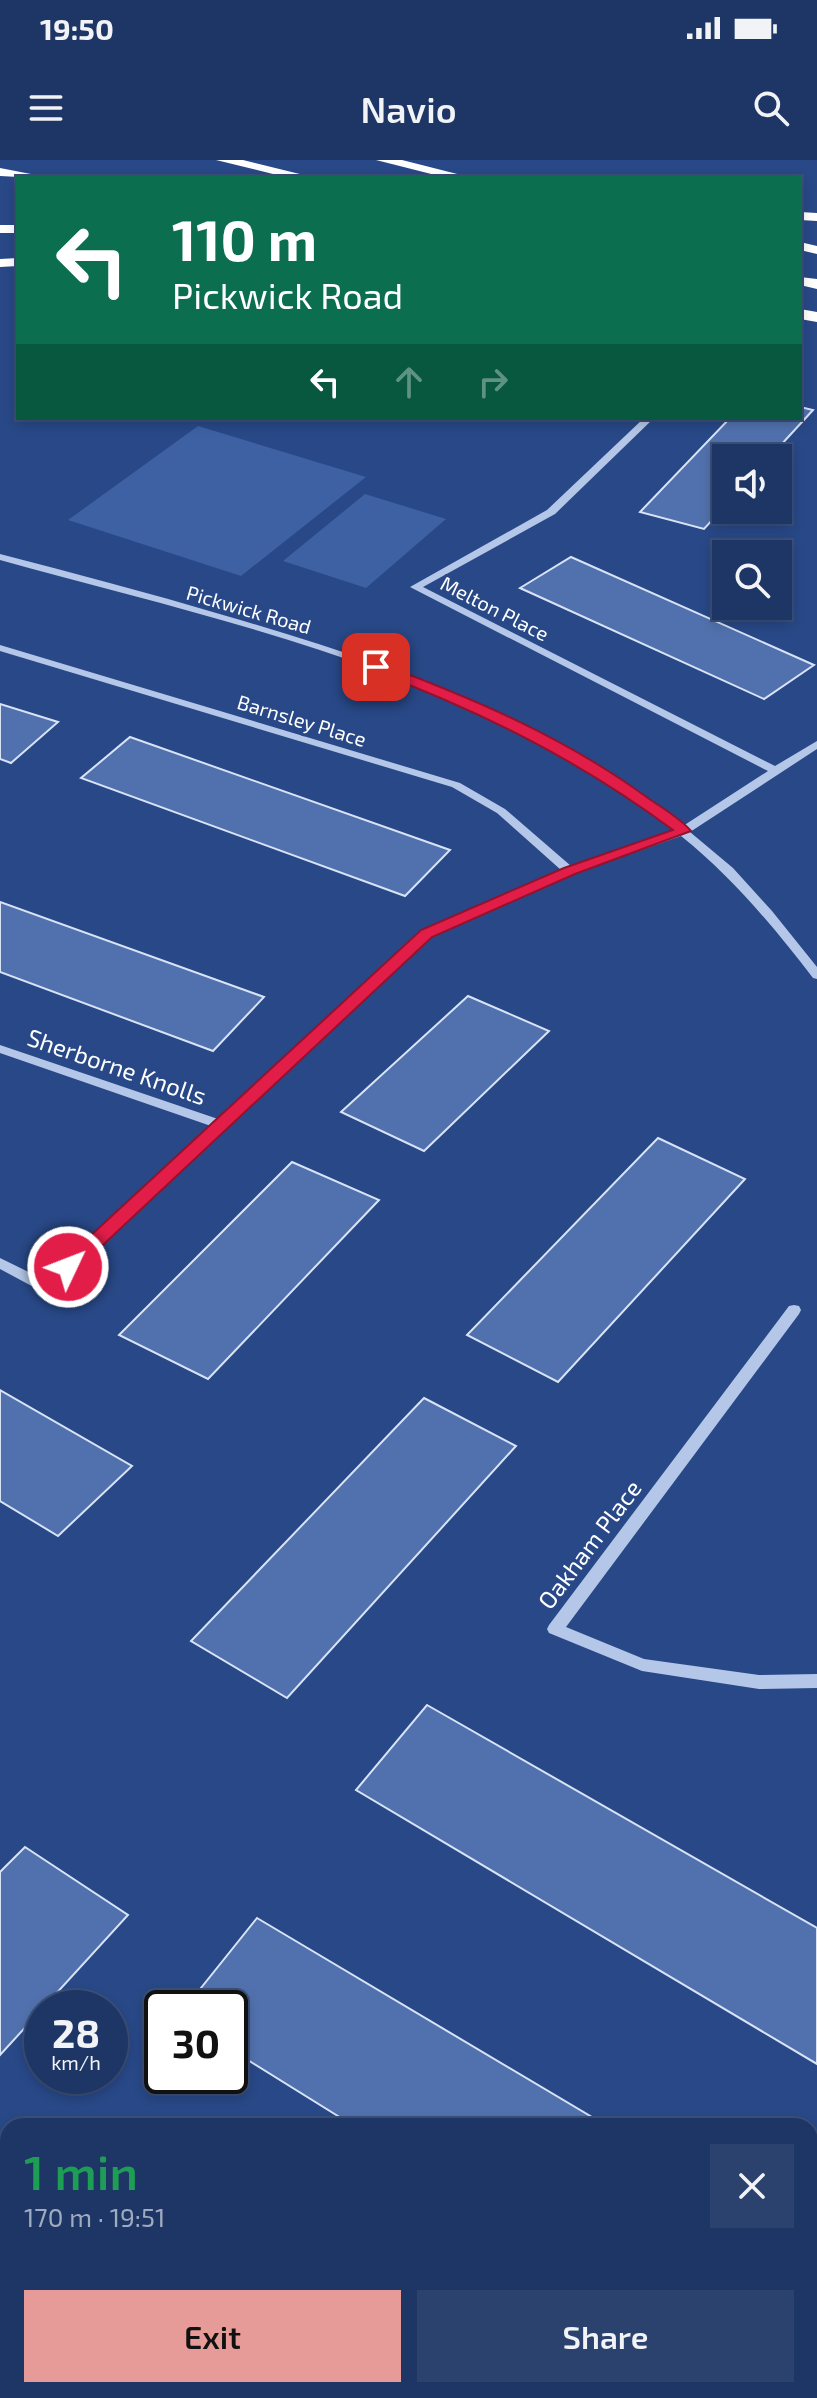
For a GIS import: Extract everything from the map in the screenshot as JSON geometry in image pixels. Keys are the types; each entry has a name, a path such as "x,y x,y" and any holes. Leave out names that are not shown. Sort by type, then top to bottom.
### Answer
{"highway":[{"path":"223,160 299,176"},
{"path":"383,160 457,176"},
{"path":"0,172 21,176"}],"street":[{"name":"Melton Place","path":"647,420 551,512 415,587 776,771"},
{"name":"Pickwick Road","path":"0,557 275,635 416,681 519,726 618,783 684,831 772,916 817,975"},
{"name":"Barnsley Place","path":"0,648 456,785 501,811 569,871"},
{"name":"Sherborne Knolls","path":"0,1263 46,1287 426,934 569,871 684,831 817,744"},
{"name":"Sherborne Knolls","path":"0,1049 221,1125"},
{"name":"Oakham Place","path":"794,1310 555,1629 642,1665 759,1682 817,1681"}],"shaded area":[{"path":"198,426 366,477 241,576 68,520"},
{"path":"365,494 446,519 366,588 283,561"}],"building":[{"path":"802,407 813,410 782,444 712,444 712,520 704,529 640,512 728,420 802,420"},
{"path":"571,557 814,665 764,699 520,588"},
{"path":"0,704 58,722 11,763 0,759"},
{"path":"130,737 450,850 405,896 81,778"},
{"path":"0,902 264,997 213,1051 0,972"},
{"path":"468,996 549,1031 424,1151 341,1112"},
{"path":"658,1138 745,1179 558,1382 467,1335"},
{"path":"292,1162 379,1200 208,1379 119,1335"},
{"path":"0,1390 132,1466 58,1536 0,1501"},
{"path":"424,1398 516,1446 287,1698 191,1641"},
{"path":"427,1705 817,1928 817,2064 356,1790"},
{"path":"25,1847 128,1915 59,1990 24,1990 24,2029 0,2055 0,1872"},
{"path":"257,1918 594,2118 341,2118 248,2060 248,1990 199,1990"}],"route":[{"path":"68,1267 426,934 569,871 684,831 618,783 519,726 461,699 376,667"}]}
